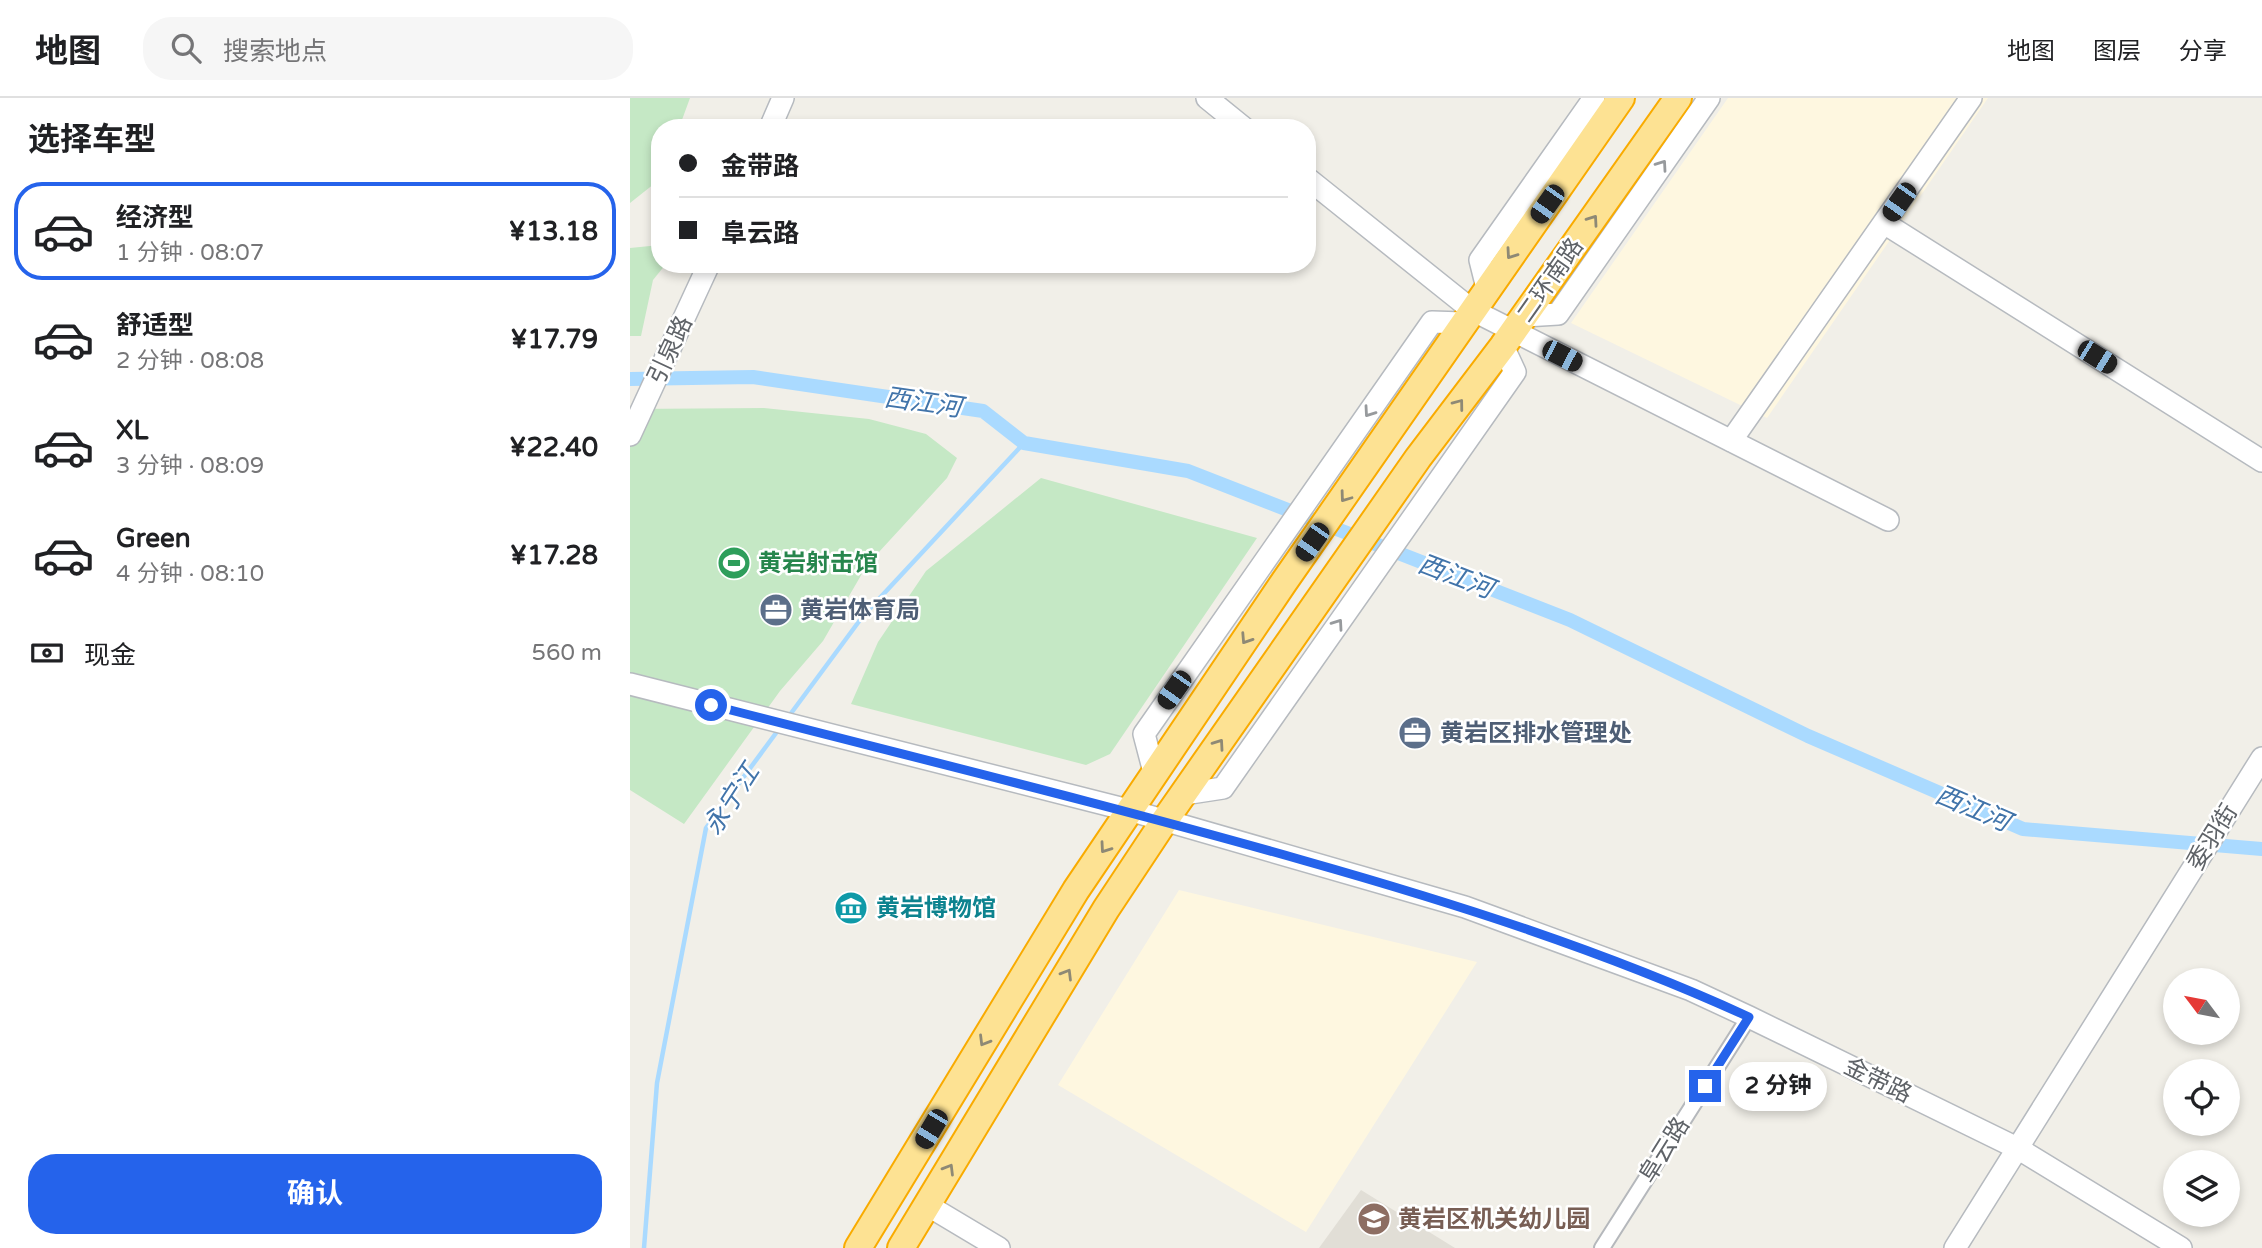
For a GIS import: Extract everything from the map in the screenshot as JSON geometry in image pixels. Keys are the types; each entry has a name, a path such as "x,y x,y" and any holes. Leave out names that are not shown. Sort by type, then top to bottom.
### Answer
{"highway":[{"name":"二环南路","path":"858,1248 1076,890 1132,811 1284,582 1385,442 1467,317 1621,98"},
{"name":"二环南路","path":"901,1248 1106,909 1165,820 1418,458 1514,331 1678,98"}],"street":[{"path":"774,119 783,98"},
{"path":"1207,98 1233,119"},
{"path":"1487,289 1479,260 1594,98"},
{"path":"1514,331 1558,314 1709,98"},
{"path":"1731,441 1972,98"},
{"path":"1316,186 1467,317 1514,331 1888,520"},
{"path":"1884,223 2262,461"},
{"name":"引泉路","path":"630,435 705,273"},
{"path":"1155,776 1144,734 1432,322 1467,317"},
{"path":"1184,794 1223,788 1516,372 1514,331"},
{"name":"金带路","path":"630,684 1132,811 1465,907 1691,990 1749,1017 2019,1149 2181,1248"},
{"name":"委羽街","path":"1955,1248 2258,763"},
{"name":"阜云路","path":"1602,1248 1749,1017"},
{"path":"927,1205 999,1248"}],"shaded area":[{"path":"1728,98 1988,98 1767,418 1571,323"},
{"path":"1179,890 1477,962 1306,1232 1058,1085"},
{"name":"黄岩区机关幼儿园","path":"1361,1190 1455,1248 1319,1248"}],"green space":[{"path":"630,98 690,98 682,119 651,119 651,186 630,203"},
{"path":"651,246 651,273 659,273 653,280 641,336 630,336 630,248"},
{"path":"764,408 869,419 926,434 957,458 947,478 867,565 823,641 780,691 684,824 630,790 630,409"},
{"path":"1041,478 1257,538 1110,754 1086,765 851,704 878,642 926,571"}],"waterway":[{"name":"西江河","path":"630,379 753,377 983,411 1024,443 1188,471 1570,620 1808,736 2023,829 2262,849"},
{"name":"永宁江","path":"789,716 863,616 1024,443"},
{"name":"永宁江","path":"644,1248 657,1083 706,828 779,729"}],"place":[{"name":"黄岩射击馆","path":"734,563"},
{"name":"黄岩体育局","path":"776,610"},
{"name":"黄岩区排水管理处","path":"1415,733"},
{"name":"黄岩博物馆","path":"851,908"},
{"name":"黄岩区机关幼儿园","path":"1374,1219"}],"route":[{"path":"711,705 1132,811 1465,907 1691,990 1749,1017 1705,1086"}]}
